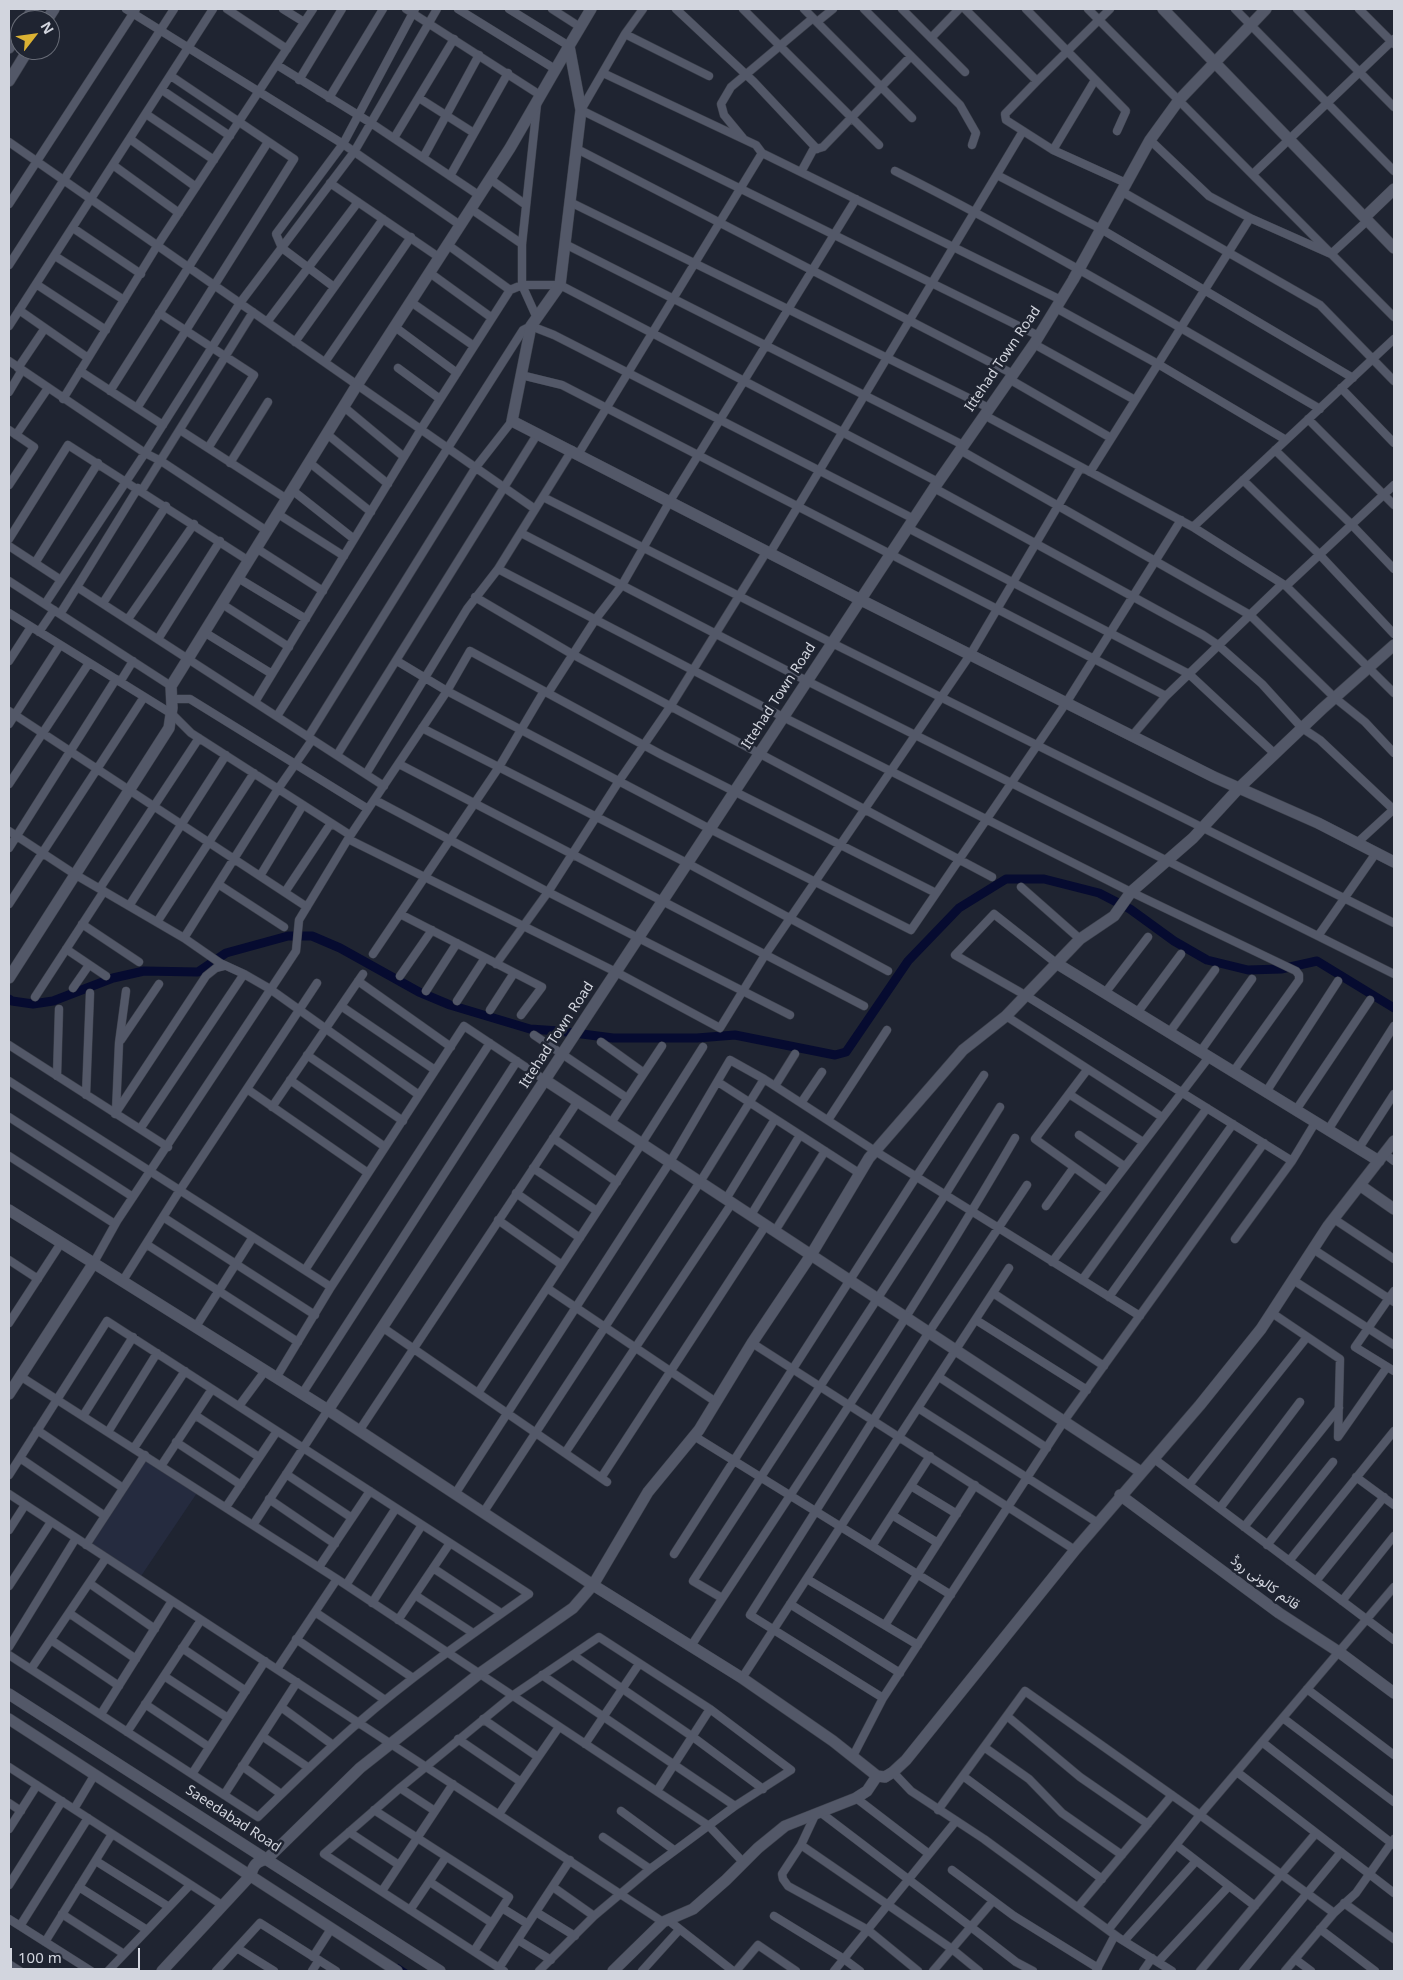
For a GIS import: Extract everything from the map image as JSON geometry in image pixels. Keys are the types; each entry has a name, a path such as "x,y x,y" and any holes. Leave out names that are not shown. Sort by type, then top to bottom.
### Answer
{"street":[{"path":"126,9 135,11 160,31 343,144 460,225"},
{"path":"9,265 174,9"},
{"path":"9,326 213,9"},
{"path":"227,9 287,49"},
{"path":"283,9 304,22"},
{"path":"63,399 179,213 312,9"},
{"path":"299,80 342,9"},
{"path":"329,98 383,9"},
{"path":"45,604 127,481 240,304 354,152 437,9"},
{"path":"458,9 555,69"},
{"path":"277,716 522,330 533,321 560,285 582,110 569,46 509,9"},
{"path":"552,9 580,28"},
{"path":"9,978 169,728 172,714 171,686 357,385 510,148 591,9"},
{"path":"582,110 625,34 643,9"},
{"path":"676,9 747,75 817,149"},
{"path":"743,9 879,145"},
{"path":"804,9 912,118"},
{"path":"745,140 724,115 721,104 731,87 780,45 833,9"},
{"path":"864,9 960,105 976,133 972,145"},
{"path":"902,9 965,72"},
{"path":"931,38 960,9"},
{"path":"965,9 1037,81"},
{"path":"1026,9 1126,111 1117,131"},
{"path":"1088,9 1394,317"},
{"path":"1110,9 1005,114 1006,120 1053,150 1123,187 1227,253 1320,305 1394,381"},
{"path":"1163,9 1217,62 1394,248"},
{"path":"1234,9 1394,171"},
{"name":"Ittehad Town Road","path":"328,1410 890,554 1037,340 1080,268 1150,140 1179,100 1266,9"},
{"path":"1298,9 1394,107"},
{"path":"1253,174 1393,41 1359,9"},
{"path":"334,287 282,248 276,234 343,144 411,10 508,73 539,97"},
{"path":"9,204 135,11"},
{"path":"625,34 709,76"},
{"path":"394,138 454,39"},
{"path":"423,158 480,55"},
{"path":"801,172 813,150 823,147 911,56"},
{"path":"9,81 22,60"},
{"path":"277,64 299,80 371,123 480,196"},
{"path":"450,176 508,73"},
{"path":"603,73 756,145 762,152 954,247 1058,304 1286,440"},
{"path":"137,408 294,159 171,76"},
{"path":"1053,150 1095,80"},
{"path":"162,90 230,136"},
{"path":"184,938 278,789 296,764 310,738 476,467 512,420 533,321 522,285 522,244 539,97"},
{"path":"419,98 474,133"},
{"path":"582,110 932,283 1037,340 1135,400"},
{"path":"146,114 214,160"},
{"path":"496,964 573,855 619,781 670,707 739,596 798,507 1024,131"},
{"path":"130,139 196,187"},
{"path":"1150,140 1209,196 1250,218 1331,254"},
{"path":"9,142 536,509"},
{"path":"110,391 268,142"},
{"path":"577,149 910,321 1011,376 1112,438"},
{"path":"366,774 475,597 498,570 543,497 606,408 762,152"},
{"path":"113,165 179,213"},
{"path":"895,171 975,211 1080,268 1320,409"},
{"path":"997,175 1100,229 1352,378"},
{"path":"490,179 526,205"},
{"path":"330,183 440,258"},
{"path":"1331,254 1394,190"},
{"path":"373,954 499,767 546,692 595,620 622,585 670,501 856,199"},
{"path":"267,322 358,202"},
{"path":"570,202 887,358 986,412 1080,467 1193,527 1284,585 1394,694"},
{"path":"471,210 522,244"},
{"path":"1090,472 1250,218"},
{"path":"295,342 383,219"},
{"path":"73,228 141,274"},
{"path":"325,362 411,238"},
{"path":"565,244 865,395 962,447 1057,506 1250,615 1335,698 1365,722 1394,753"},
{"path":"448,245 510,290"},
{"path":"55,256 124,300"},
{"path":"430,273 492,318"},
{"path":"36,284 106,330"},
{"path":"255,702 421,429 510,290 522,285 560,285 842,433 936,485 1035,545 1218,645 1262,684 1302,728 1320,740 1394,809 1357,843"},
{"path":"411,302 474,346"},
{"path":"19,310 88,358"},
{"path":"39,632 77,587 140,489 161,461 253,312"},
{"path":"159,313 254,375 208,448"},
{"path":"533,321 554,335 820,470 1012,583 1189,674 1275,754"},
{"path":"395,327 457,373"},
{"path":"9,392 20,369 45,328"},
{"path":"1193,527 1394,339"},
{"path":"9,361 63,399 267,531"},
{"path":"398,368 440,399"},
{"path":"80,372 163,425"},
{"path":"521,375 562,385 1166,696"},
{"path":"9,485 34,446 12,433 48,388"},
{"path":"1341,388 1394,443"},
{"path":"230,463 268,402"},
{"path":"344,407 404,457"},
{"path":"512,420 860,600 1132,736 1394,862"},
{"path":"1308,420 1394,505"},
{"path":"180,430 230,463 290,495 354,539"},
{"path":"337,755 538,433"},
{"path":"327,434 388,484"},
{"path":"9,539 68,445 249,560"},
{"path":"1275,450 1394,569"},
{"path":"35,563 98,463"},
{"path":"310,463 371,512"},
{"path":"9,613 172,714 198,738 304,805 349,837 616,972 720,1028 765,955 970,655 1080,467"},
{"path":"9,468 16,473"},
{"path":"1243,480 1319,554 1394,634"},
{"path":"1132,736 1166,696 1218,645 1394,485"},
{"path":"543,497 1394,924"},
{"path":"103,603 166,506"},
{"path":"278,514 344,556"},
{"path":"397,661 447,691 710,829 911,930 1066,703 1181,520"},
{"path":"128,619 194,524"},
{"path":"521,533 807,681 1394,974"},
{"path":"158,639 220,541"},
{"path":"9,546 61,580"},
{"path":"256,548 323,591"},
{"path":"498,570 783,717 1131,892 1296,972 1299,975 1299,980 1233,1072"},
{"path":"238,578 306,619"},
{"path":"9,581 171,686"},
{"path":"77,587 384,786"},
{"path":"475,597 572,654 992,877"},
{"path":"222,604 289,647"},
{"path":"9,661 31,627"},
{"path":"204,632 272,674"},
{"path":"9,724 12,713 60,645"},
{"path":"162,1971 251,1875 255,1864 260,1860 267,1859 360,1768 479,1674 572,1608 593,1585 648,1492 694,1436 752,1343 811,1254 859,1173 875,1151 963,1050 1006,1016 1080,939 1114,916 1131,892 1203,828 1239,788 1394,645"},
{"path":"9,1394 93,1264 133,1197 168,1147 296,951 299,924 307,906 349,837 447,691 470,651 645,745 936,893"},
{"path":"9,848 70,752 133,661"},
{"path":"9,784 90,663"},
{"path":"9,904 144,697"},
{"path":"172,699 190,699 368,809"},
{"path":"12,713 307,906"},
{"path":"422,728 687,863 888,971"},
{"path":"34,997 82,924 198,738"},
{"path":"129,906 226,755"},
{"path":"399,764 864,1006"},
{"path":"157,922 254,773"},
{"path":"375,800 548,892 790,1015"},
{"path":"260,876 304,805"},
{"path":"286,892 330,823"},
{"path":"9,831 76,875 184,938 222,964 270,989 419,1095"},
{"path":"1318,936 1376,853"},
{"path":"218,884 284,927"},
{"path":"1022,887 1080,939"},
{"path":"400,914 542,987 521,1015"},
{"path":"1292,1160 1025,995 955,955 994,914 1056,963 1315,1123 1359,1148 1386,1159"},
{"path":"82,924 139,962"},
{"path":"400,976 432,930"},
{"path":"1105,993 1148,938"},
{"path":"426,991 457,943"},
{"path":"66,949 106,976"},
{"path":"1137,1013 1181,954"},
{"path":"457,1001 485,958"},
{"path":"116,1114 206,976 222,964"},
{"path":"74,988 89,965"},
{"path":"1170,1033 1215,970"},
{"path":"490,1010 514,973"},
{"path":"140,1129 244,974"},
{"path":"272,1107 362,974"},
{"path":"1052,1262 1181,1092 1252,979"},
{"path":"358,981 451,1047"},
{"path":"1266,1092 1338,981"},
{"path":"122,1282 180,1190 317,983"},
{"path":"119,1043 159,984"},
{"path":"116,1114 119,1043 126,991"},
{"path":"86,1095 90,993"},
{"path":"1296,1110 1370,1000"},
{"path":"341,1006 436,1070"},
{"path":"57,1076 59,1009"},
{"path":"1006,1016 1162,1117"},
{"path":"305,1270 464,1026 1141,1472"},
{"path":"1328,1130 1394,1026"},
{"path":"828,1120 887,1030"},
{"path":"534,1035 564,1052 628,1098"},
{"path":"601,1042 644,1073"},
{"path":"276,1378 331,1288 490,1043"},
{"path":"9,1046 168,1147"},
{"path":"611,1123 662,1046"},
{"path":"478,1393 703,1047"},
{"path":"775,1086 795,1054"},
{"path":"307,1055 402,1121"},
{"path":"455,1494 670,1162 730,1060 764,1079 916,1177 1140,1316"},
{"path":"302,1394 517,1062"},
{"path":"1087,1070 1035,1139 1106,1190"},
{"path":"801,1103 822,1072"},
{"path":"674,1554 916,1177 984,1075"},
{"path":"483,1512 700,1182 764,1079"},
{"path":"9,1080 331,1288"},
{"path":"290,1080 385,1147"},
{"path":"718,1082 859,1173"},
{"path":"247,1089 368,1173"},
{"path":"1069,1094 1143,1142"},
{"path":"1359,1148 1394,1094"},
{"path":"359,1431 578,1101"},
{"path":"722,1598 693,1581 945,1195 1000,1107"},
{"path":"1082,1280 1207,1108"},
{"path":"9,1117 133,1197"},
{"path":"565,1453 729,1201 775,1119"},
{"path":"1235,1239 1292,1160 1315,1123"},
{"path":"1109,1298 1233,1124"},
{"path":"752,1215 800,1135"},
{"path":"1079,1135 1124,1166"},
{"path":"553,1138 617,1182"},
{"path":"691,1646 906,1317 972,1212 1015,1138"},
{"path":"9,1210 328,1410 593,1585 742,1678 853,1756 877,1776 885,1777 906,1760 1120,1495 1206,1397 1262,1329 1334,1219 1386,1159 1394,1141"},
{"path":"853,1756 883,1698 1064,1422 1264,1143"},
{"path":"382,1327 604,1480 671,1371 825,1151"},
{"path":"9,1156 116,1224"},
{"path":"1046,1206 1074,1167"},
{"path":"533,1168 597,1211"},
{"path":"883,1698 750,1615 929,1332 1027,1184"},
{"path":"1361,1186 1394,1209"},
{"path":"516,1193 580,1238"},
{"path":"163,1217 315,1315"},
{"path":"1334,1219 1394,1259"},
{"path":"498,1220 562,1265"},
{"path":"195,1328 253,1237"},
{"path":"9,1323 61,1243"},
{"path":"146,1244 298,1342"},
{"path":"1313,1249 1392,1300"},
{"path":"9,1260 38,1279"},
{"path":"742,1678 1009,1268"},
{"path":"1293,1280 1394,1345"},
{"path":"547,1288 716,1402"},
{"path":"1272,1313 1340,1358 1338,1437 1391,1369 1355,1347 1368,1328 1392,1300 1394,1291"},
{"path":"993,1293 1104,1366"},
{"path":"976,1320 1086,1390"},
{"path":"9,1475 107,1321 529,1594 446,1652 358,1722 258,1817 9,1654"},
{"path":"83,1416 133,1337"},
{"path":"1190,1485 1307,1337"},
{"path":"752,1343 1075,1550"},
{"path":"108,1432 157,1353"},
{"path":"134,1448 185,1371"},
{"path":"239,1406 264,1371"},
{"path":"20,1376 319,1567 657,1791 709,1826 743,1862"},
{"path":"939,1377 1047,1448"},
{"path":"161,1466 212,1389"},
{"path":"1220,1508 1300,1402"},
{"path":"918,1408 1098,1523"},
{"path":"1244,1527 1339,1408"},
{"path":"253,1525 328,1410"},
{"path":"194,1415 259,1457"},
{"path":"37,1430 124,1488"},
{"path":"226,1507 277,1431"},
{"path":"1289,1561 1394,1431"},
{"path":"694,1436 951,1595"},
{"path":"176,1442 242,1485"},
{"path":"86,1545 145,1455"},
{"path":"872,1546 930,1456"},
{"path":"20,1458 105,1516"},
{"path":"1153,1458 1394,1640"},
{"path":"1268,1545 1333,1462"},
{"path":"286,1474 352,1518"},
{"path":"1316,1581 1391,1500 1356,1477"},
{"path":"885,1626 976,1485"},
{"path":"911,1486 957,1514"},
{"path":"319,1567 370,1491"},
{"path":"9,1494 620,1893 680,1930 734,1971 758,1945 796,1971"},
{"name":"قائم کالونی روڈ","path":"1120,1495 1279,1613 1339,1652 1394,1693"},
{"path":"269,1500 335,1544"},
{"path":"9,1530 25,1505"},
{"path":"346,1585 396,1508"},
{"path":"892,1515 938,1543"},
{"path":"9,1586 51,1522"},
{"path":"372,1603 422,1525"},
{"path":"1342,1601 1394,1536"},
{"path":"9,1647 76,1538"},
{"path":"398,1620 450,1543"},
{"path":"32,1669 106,1558"},
{"path":"433,1568 501,1614"},
{"path":"277,1669 337,1579"},
{"path":"807,1579 918,1645"},
{"path":"89,1583 155,1628"},
{"path":"952,1870 1014,1916 1097,1970 1112,1932 1200,1815 1366,1620 1393,1591"},
{"path":"415,1595 473,1633"},
{"path":"101,1714 172,1601"},
{"path":"790,1604 900,1673"},
{"path":"315,1612 413,1678"},
{"path":"69,1614 136,1659"},
{"path":"127,1732 201,1620"},
{"path":"539,1971 594,1916 650,1869 735,1806 792,1770 710,1710 599,1638 512,1696 458,1739 324,1854 502,1970 518,1940 570,1860"},
{"path":"296,1639 385,1700"},
{"path":"51,1640 119,1686"},
{"path":"182,1648 246,1691"},
{"path":"573,1655 693,1737 763,1789"},
{"path":"192,1774 265,1662"},
{"path":"585,1744 640,1664"},
{"path":"542,1675 735,1806"},
{"path":"164,1676 228,1718"},
{"path":"224,1795 297,1682"},
{"path":"1307,1690 1394,1755"},
{"path":"938,1810 1025,1691 1334,1913"},
{"name":"Saeedabad Road","path":"9,1694 440,1971"},
{"path":"145,1704 209,1747"},
{"path":"281,1707 333,1745"},
{"path":"657,1791 710,1710"},
{"path":"1007,1716 1080,1777 1148,1824"},
{"path":"1283,1718 1394,1802"},
{"path":"9,1719 397,1971"},
{"path":"483,1719 538,1758"},
{"path":"499,1814 559,1727"},
{"path":"262,1736 309,1768"},
{"path":"458,1739 521,1782"},
{"path":"1262,1742 1393,1842 1356,1893 1334,1913 1285,1971"},
{"path":"984,1748 1029,1779 1062,1812 1122,1855"},
{"path":"242,1766 282,1794"},
{"path":"9,1767 222,1905"},
{"path":"893,1772 912,1791 938,1810 984,1839 1124,1941 1172,1971"},
{"path":"1237,1772 1394,1893"},
{"path":"74,1809 95,1774"},
{"path":"613,1971 665,1921 693,1909 785,1826 856,1798 867,1790 877,1776"},
{"path":"963,1776 1102,1879"},
{"path":"382,1891 453,1784"},
{"path":"9,1829 37,1785"},
{"path":"400,1788 435,1810"},
{"path":"1078,1908 1172,1795"},
{"path":"856,1798 929,1854"},
{"path":"9,1885 62,1802"},
{"path":"9,1803 21,1811"},
{"path":"374,1810 509,1897 474,1951"},
{"path":"621,1811 674,1850"},
{"path":"818,1813 801,1845 782,1874 783,1879 788,1886 868,1930 918,1971"},
{"path":"818,1813 909,1879 1016,1962 1033,1971"},
{"path":"20,1926 88,1818"},
{"path":"834,1971 956,1821"},
{"path":"349,1832 399,1865"},
{"path":"1200,1971 1316,1833"},
{"path":"44,1942 112,1834"},
{"path":"602,1837 650,1869"},
{"path":"801,1845 952,1949 979,1971"},
{"path":"1176,1846 1254,1906"},
{"path":"1243,1971 1342,1852"},
{"path":"410,1910 446,1857"},
{"path":"96,1861 169,1907"},
{"path":"1124,1941 1196,1861"},
{"path":"430,1882 492,1923"},
{"path":"108,1971 190,1885"},
{"path":"1143,1971 1229,1886"},
{"path":"79,1887 147,1930"},
{"path":"552,1887 594,1916"},
{"path":"933,1971 994,1901"},
{"path":"1344,1903 1394,1939"},
{"path":"502,1908 528,1924"},
{"path":"536,1912 575,1936"},
{"path":"62,1914 124,1954"},
{"path":"774,1916 860,1971"},
{"path":"9,1919 90,1971"},
{"path":"216,1971 260,1923 336,1971"},
{"path":"312,1971 331,1929"},
{"path":"1320,1929 1375,1971"},
{"path":"642,1971 680,1930"},
{"path":"518,1940 551,1960"},
{"path":"237,1948 274,1971"},
{"path":"1295,1959 1311,1971"},
{"path":"9,1964 20,1971"}],"shaded area":[{"path":"145,1455 199,1490 139,1579 86,1545"}],"waterway":[{"path":"9,999 33,1004 53,1001 113,978 144,971 198,972 226,953 288,936 312,936 340,948 419,992 450,1005 530,1029 613,1038 697,1038 735,1035 835,1055 846,1052 908,961 959,908 1006,879 1044,879 1099,893 1130,909 1174,941 1207,960 1248,970 1281,969 1317,961 1394,1008"},
{"path":"398,1965 407,1971"}]}
